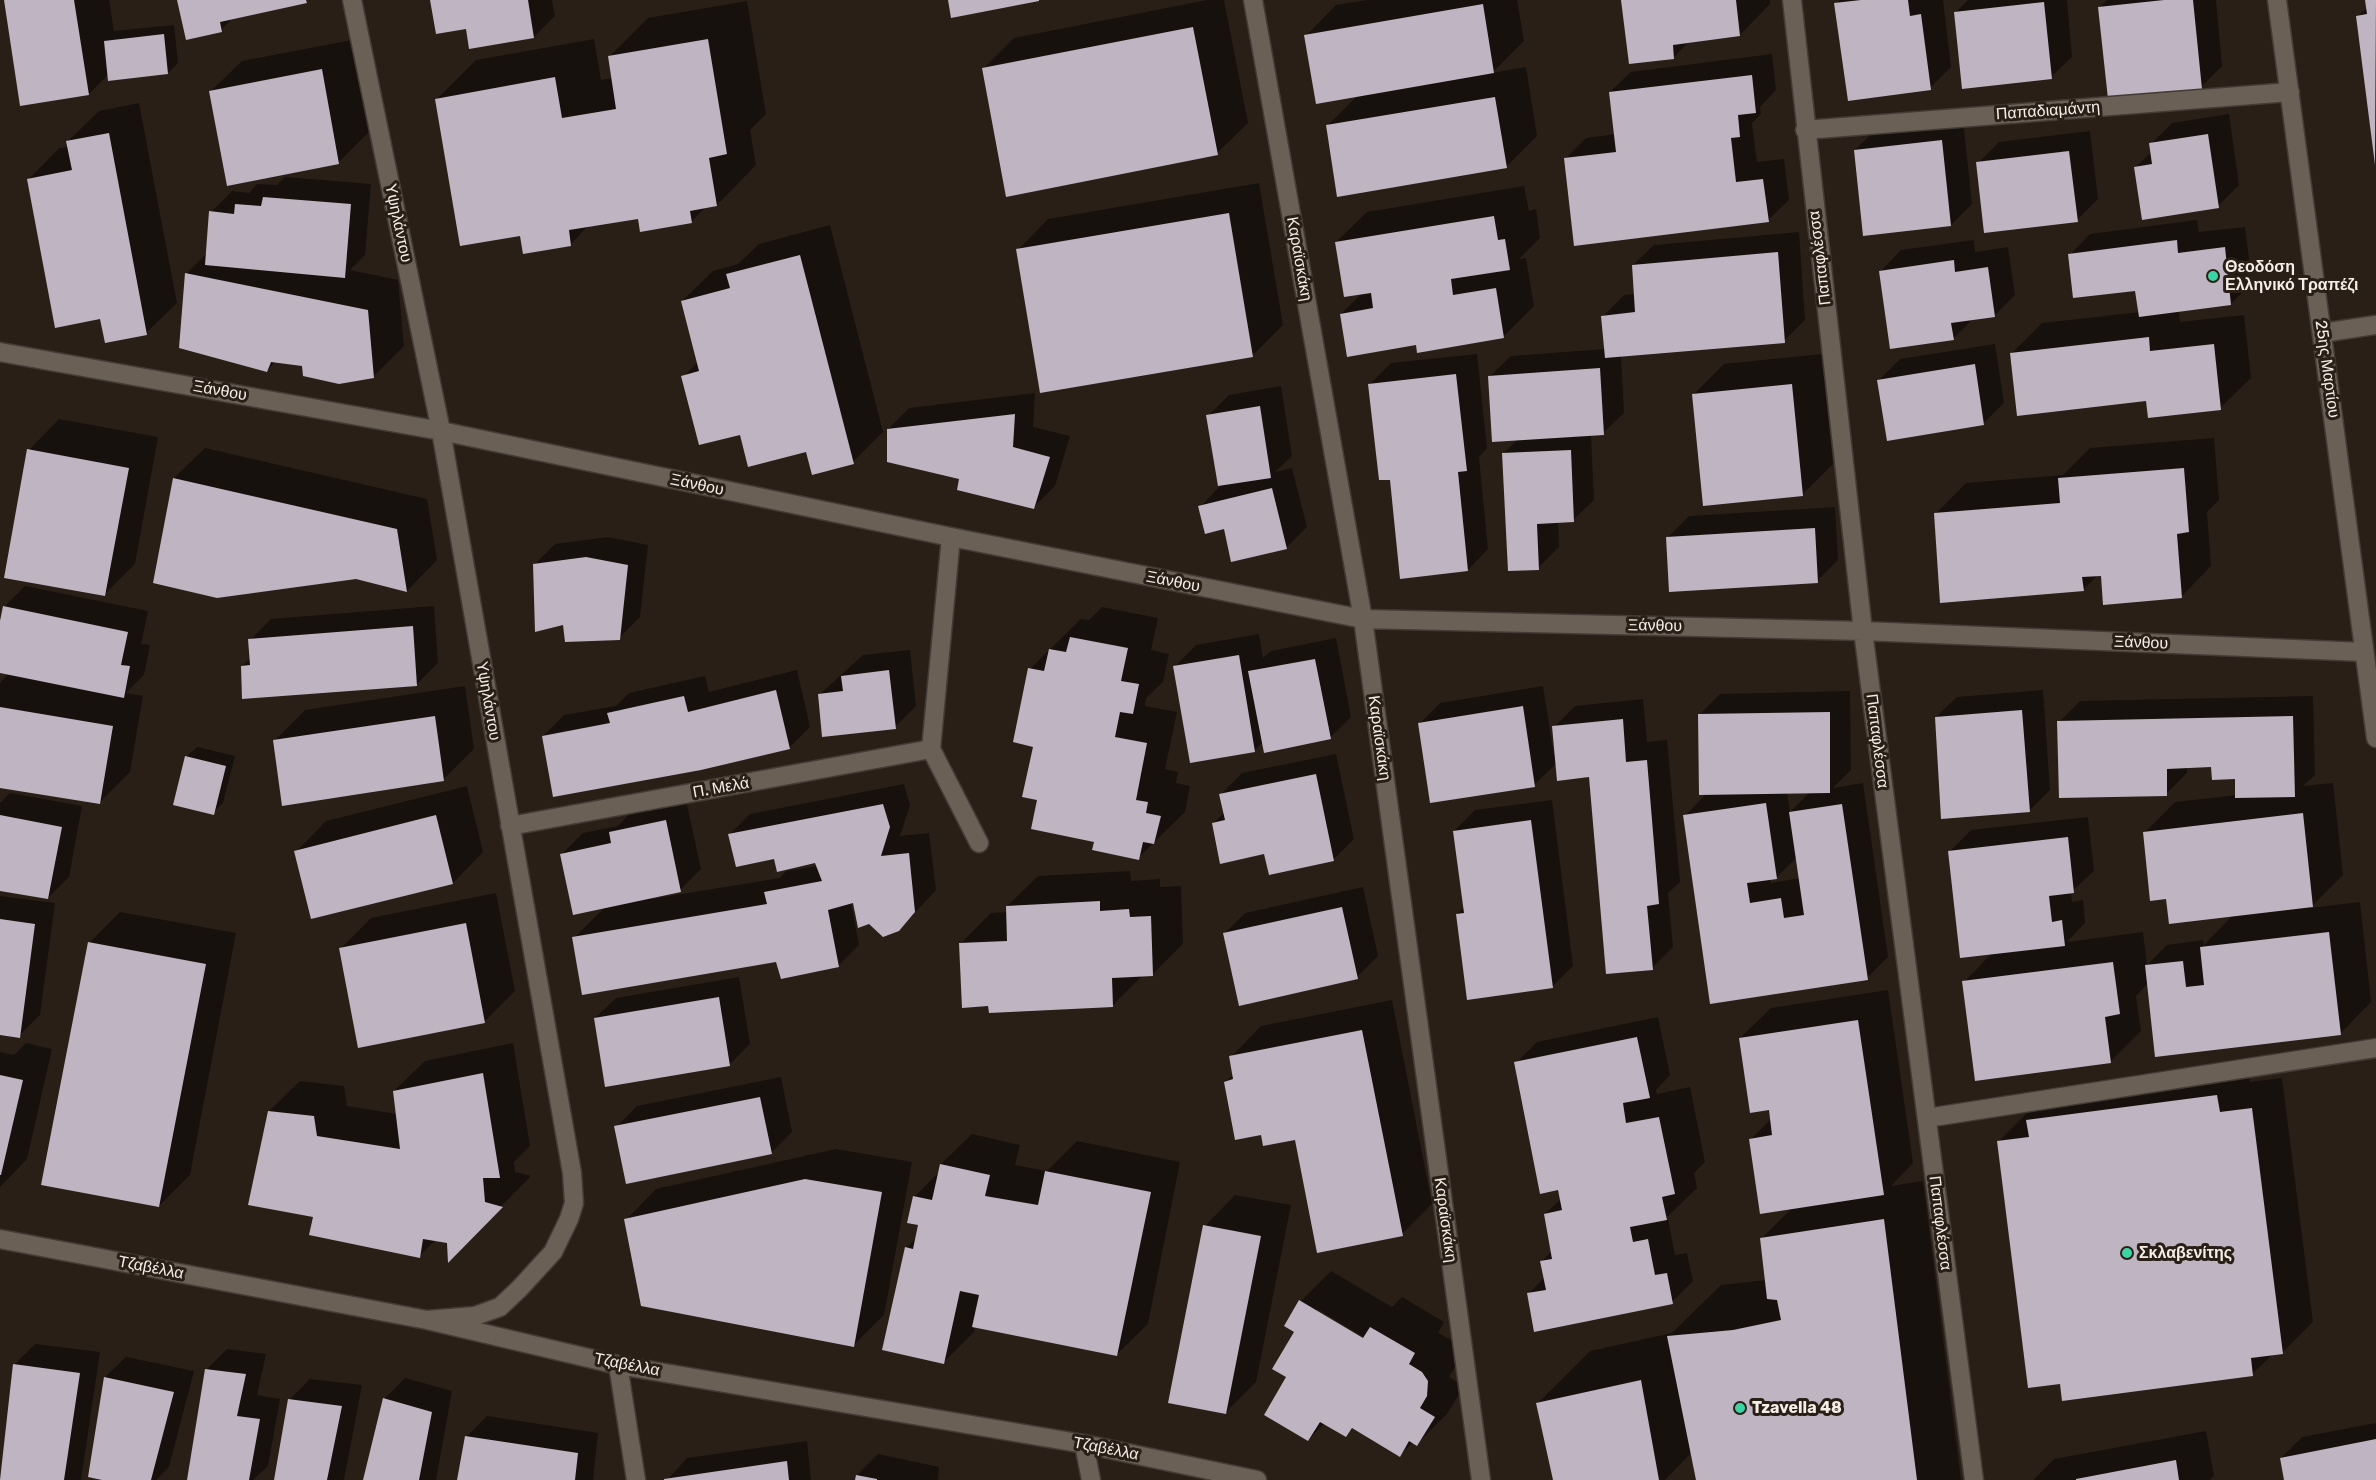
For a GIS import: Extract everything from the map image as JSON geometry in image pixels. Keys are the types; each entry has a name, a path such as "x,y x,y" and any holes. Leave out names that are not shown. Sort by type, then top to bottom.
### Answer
{"street":[{"name":"Υψηλάντου","path":"352,0 441,430 572,1173 574,1203 553,1252 500,1306 475,1316 427,1320"},
{"name":"Καραϊσκάκη","path":"1253,0 1363,620 1481,1480"},
{"name":"Παπαφλέσσα","path":"1792,0 1863,631 1974,1480"},
{"name":"25ης Μαρτίου","path":"2277,0 2376,738"},
{"name":"Παπαδιαμάντη","path":"1805,130 2290,92"},
{"path":"2322,333 2376,326"},
{"name":"Ξάνθου","path":"0,352 441,430 951,537 1363,620 1863,631 2364,652"},
{"path":"951,537 931,749 979,843"},
{"name":"Π. Μελά","path":"510,826 931,749"},
{"path":"1927,1118 2376,1048"},
{"name":"Τζαβέλλα","path":"0,1239 427,1320 618,1365 1084,1444 1257,1480"},
{"path":"618,1365 636,1480"},
{"path":"1084,1444 1091,1480"}],"building":[{"path":"4,0 74,0 89,95 20,106"},
{"path":"177,0 306,0 307,3 220,22 222,32 186,40"},
{"path":"430,0 528,0 534,38 469,49 466,29 436,34"},
{"path":"948,0 1039,0 1039,1 951,18"},
{"path":"1621,0 1736,0 1740,36 1673,45 1674,59 1629,64"},
{"path":"1861,0 1908,0 1910,16 1921,14 1931,90 1848,101 1834,3"},
{"path":"2164,0 2193,0 2202,89 2108,99 2098,7"},
{"path":"2365,0 2376,0 2375,165 2356,16 2367,14"},
{"path":"2044,2 2052,79 1962,89 1954,12"},
{"path":"1483,4 1494,73 1316,104 1304,35"},
{"path":"1193,27 1218,155 1006,197 982,68"},
{"path":"164,34 168,74 108,81 104,41"},
{"path":"708,39 727,154 709,158 717,206 690,211 692,223 640,232 638,219 569,230 571,246 523,254 520,236 460,246 435,99 555,77 562,118 616,109 608,56"},
{"path":"322,69 339,164 227,186 209,91"},
{"path":"1752,75 1756,113 1738,115 1740,137 1731,138 1736,182 1763,179 1769,222 1574,246 1564,158 1616,152 1609,92"},
{"path":"1495,97 1507,168 1337,197 1326,125"},
{"path":"109,133 147,335 105,343 100,319 55,328 27,179 72,170 66,141"},
{"path":"2208,134 2219,208 2142,220 2134,167 2152,164 2149,143"},
{"path":"1942,140 1951,226 1863,236 1854,150"},
{"path":"2069,151 2078,222 1984,233 1976,162"},
{"path":"263,197 351,204 345,278 205,265 209,211 234,214 235,204 261,206"},
{"path":"1229,213 1253,357 1040,393 1016,249"},
{"path":"1494,216 1498,240 1505,239 1510,270 1451,279 1453,295 1496,288 1504,338 1417,353 1416,345 1347,357 1340,314 1373,308 1371,293 1344,297 1335,242"},
{"path":"2177,240 2178,253 2225,247 2231,305 2139,317 2135,291 2073,298 2068,254"},
{"path":"1778,252 1785,343 1605,358 1601,316 1635,312 1632,265"},
{"path":"800,255 854,464 812,475 806,452 748,467 740,435 699,445 681,376 699,371 681,301 730,288 726,274"},
{"path":"1954,260 1955,272 1988,267 1995,317 1951,323 1954,340 1890,349 1879,271"},
{"path":"185,273 368,310 374,378 339,384 303,376 302,366 271,362 267,372 179,348"},
{"path":"2149,337 2150,351 2214,344 2221,410 2148,418 2146,401 2017,416 2010,353"},
{"path":"1975,364 1984,425 1887,441 1877,380"},
{"path":"1600,368 1604,435 1492,442 1488,376"},
{"path":"1456,374 1467,471 1458,472 1468,571 1400,579 1390,480 1379,480 1368,384"},
{"path":"1792,384 1803,496 1703,506 1692,394"},
{"path":"1260,406 1271,478 1218,486 1206,415"},
{"path":"1015,414 1013,447 1050,457 1034,509 957,490 959,479 887,462 887,429"},
{"path":"27,449 129,468 105,596 4,578"},
{"path":"1571,450 1574,522 1537,524 1539,570 1508,571 1502,453"},
{"path":"2184,468 2189,532 2177,534 2182,598 2103,605 2101,576 2082,577 2084,591 1940,603 1934,513 2060,503 2058,478"},
{"path":"173,478 397,529 407,592 356,579 217,598 153,583"},
{"path":"1272,488 1287,549 1231,562 1224,529 1205,534 1198,506"},
{"path":"1815,528 1818,583 1669,592 1666,537"},
{"path":"586,557 628,565 620,640 565,642 563,625 535,632 533,564"},
{"path":"3,606 128,632 121,665 130,666 124,698 0,673 0,621"},
{"path":"413,626 417,686 242,699 241,666 250,665 248,639"},
{"path":"1070,637 1128,648 1121,681 1139,684 1133,714 1120,712 1115,737 1147,743 1136,800 1148,802 1146,813 1161,816 1154,844 1143,842 1139,860 1092,850 1094,842 1031,829 1037,800 1022,797 1033,747 1013,742 1028,668 1044,671 1049,649 1066,652"},
{"path":"1239,655 1255,752 1190,763 1173,666"},
{"path":"1315,659 1331,739 1264,753 1248,671"},
{"path":"889,670 896,729 822,737 818,694 843,691 841,676"},
{"path":"776,690 790,749 701,770 553,797 542,736 610,723 607,713 684,696 688,712"},
{"path":"1523,706 1535,787 1430,803 1418,723"},
{"path":"0,707 113,726 100,804 0,788"},
{"path":"2022,710 2030,812 1941,819 1935,717"},
{"path":"1830,712 1830,793 1699,795 1698,714"},
{"path":"435,716 444,781 282,806 273,740"},
{"path":"2293,716 2295,797 2235,798 2235,779 2212,780 2211,767 2167,769 2167,796 2059,798 2057,721"},
{"path":"1623,719 1626,762 1647,760 1659,904 1647,906 1653,970 1606,974 1589,777 1557,781 1552,726"},
{"path":"185,756 226,766 214,815 173,805"},
{"path":"1316,774 1334,861 1269,875 1264,854 1220,864 1212,823 1225,820 1219,794"},
{"path":"1766,803 1777,879 1747,883 1750,903 1781,898 1784,918 1804,915 1789,812 1842,804 1868,980 1710,1004 1683,815"},
{"path":"883,804 890,827 881,856 909,853 915,912 899,931 883,937 869,924 858,928 853,903 828,910 839,967 781,979 776,962 582,995 572,937 767,904 764,892 822,881 815,863 777,872 774,859 736,867 728,834"},
{"path":"2303,813 2313,907 2169,924 2166,899 2150,901 2143,832"},
{"path":"0,815 62,827 48,899 0,891"},
{"path":"436,815 453,884 311,919 294,851"},
{"path":"666,820 681,892 573,915 560,854 611,843 609,832"},
{"path":"1531,820 1553,988 1467,1000 1456,914 1464,913 1453,831"},
{"path":"2068,837 2074,893 2049,896 2052,922 2062,920 2065,946 1960,958 1948,851"},
{"path":"1100,901 1100,911 1129,909 1130,917 1151,916 1153,976 1112,978 1113,1007 989,1013 988,1006 962,1008 959,943 1007,941 1006,906"},
{"path":"1342,907 1358,979 1239,1006 1223,933"},
{"path":"0,919 35,924 20,1038 0,1035"},
{"path":"466,923 485,1023 358,1048 339,948"},
{"path":"2329,932 2341,1035 2155,1057 2145,965 2183,961 2186,987 2204,985 2200,947"},
{"path":"88,942 206,964 159,1207 41,1185"},
{"path":"2113,962 2120,1014 2105,1017 2111,1063 1975,1081 1962,981"},
{"path":"719,997 730,1066 605,1087 594,1018"},
{"path":"1858,1020 1884,1195 1760,1214 1749,1139 1772,1135 1769,1110 1750,1113 1739,1038"},
{"path":"1362,1030 1403,1236 1317,1253 1295,1140 1263,1146 1261,1135 1235,1140 1224,1082 1233,1079 1229,1056"},
{"path":"1637,1037 1650,1098 1623,1103 1626,1123 1659,1117 1675,1194 1662,1197 1667,1220 1630,1227 1633,1242 1648,1239 1655,1275 1667,1273 1673,1304 1534,1332 1527,1293 1546,1290 1540,1261 1552,1259 1544,1214 1562,1210 1558,1190 1540,1194 1514,1062"},
{"path":"483,1073 500,1178 483,1178 485,1202 503,1207 448,1263 447,1243 423,1239 420,1258 309,1235 313,1217 248,1205 268,1111 314,1116 317,1136 400,1149 393,1091"},
{"path":"0,1075 23,1080 1,1175 0,1175"},
{"path":"2217,1095 2220,1112 2252,1108 2283,1354 2251,1358 2253,1376 2062,1401 2060,1384 2028,1388 1997,1141 2029,1137 2026,1120"},
{"path":"760,1097 772,1154 626,1184 614,1126"},
{"path":"940,1164 990,1175 985,1196 1038,1205 1045,1171 1151,1192 1117,1356 972,1327 979,1295 960,1291 944,1364 882,1350 905,1247 913,1249 918,1225 907,1223 913,1196 932,1200"},
{"path":"805,1179 882,1192 854,1347 641,1306 624,1219"},
{"path":"1884,1219 1917,1480 1696,1480 1667,1336 1733,1330 1781,1320 1777,1300 1767,1299 1760,1238"},
{"path":"1203,1225 1261,1236 1226,1414 1168,1403"},
{"path":"1299,1300 1363,1338 1370,1327 1415,1353 1409,1364 1422,1372 1428,1381 1427,1396 1420,1408 1435,1417 1417,1446 1409,1441 1400,1457 1352,1428 1346,1437 1320,1422 1308,1441 1264,1415 1286,1377 1272,1369 1294,1332 1284,1326"},
{"path":"13,1364 80,1373 64,1480 0,1480"},
{"path":"205,1369 246,1374 237,1416 260,1419 249,1480 187,1480"},
{"path":"104,1377 174,1392 151,1480 102,1480 88,1477"},
{"path":"1641,1380 1659,1480 1553,1480 1536,1403"},
{"path":"383,1398 432,1412 419,1480 363,1480"},
{"path":"288,1399 342,1406 327,1480 274,1480"},
{"path":"465,1436 578,1453 575,1480 457,1480"},
{"path":"2376,1439 2376,1480 2284,1480 2280,1458"},
{"path":"2176,1460 2179,1480 2076,1480 2076,1479"},
{"path":"787,1461 789,1480 664,1480 664,1479"},
{"path":"856,1475 877,1479 877,1480 855,1480"}],"place":[{"name":"Θεοδόση Ελληνικό Τραπέζι","path":"2213,276"},
{"name":"Σκλαβενίτης","path":"2127,1253"},
{"name":"Tzavella 48","path":"1740,1408"}]}
